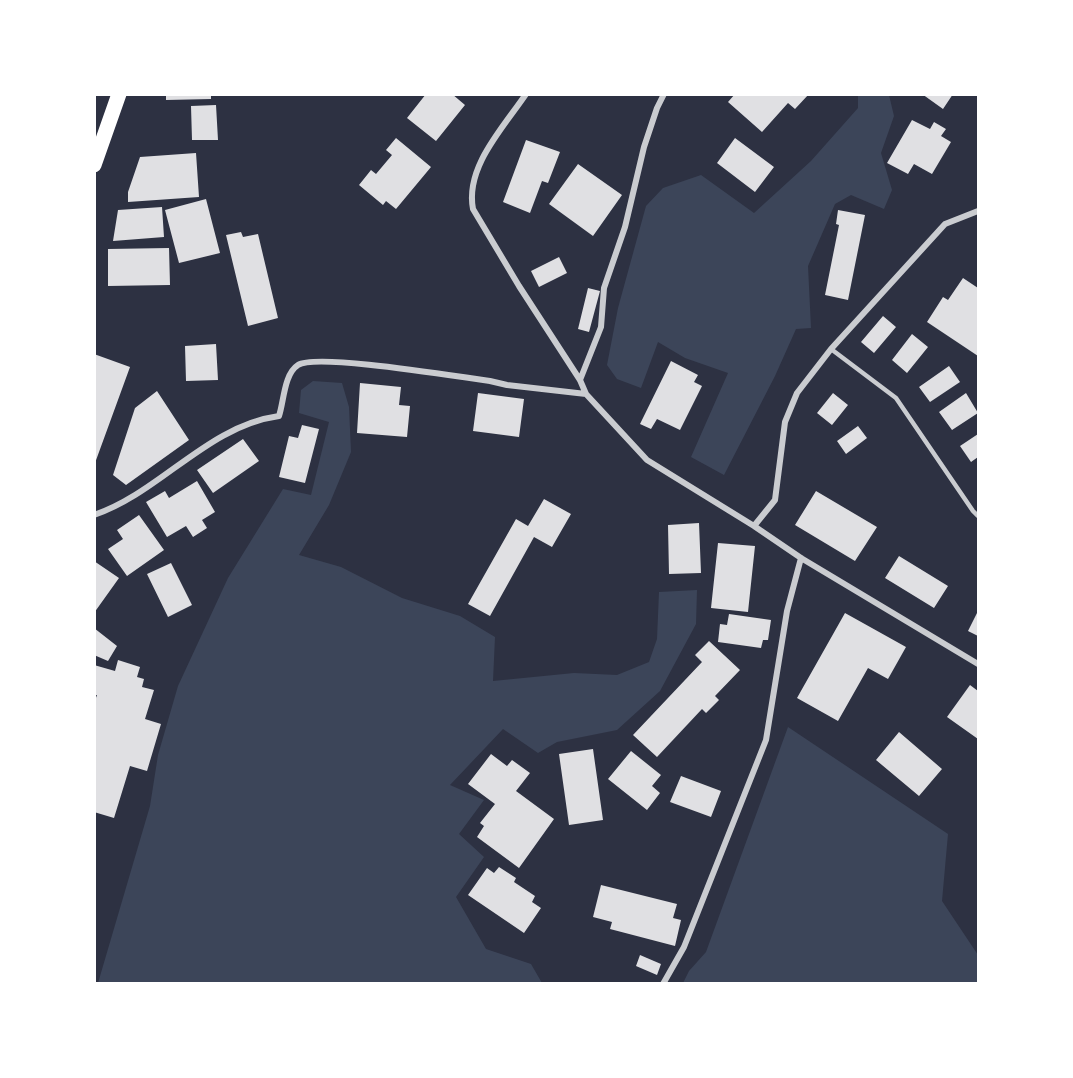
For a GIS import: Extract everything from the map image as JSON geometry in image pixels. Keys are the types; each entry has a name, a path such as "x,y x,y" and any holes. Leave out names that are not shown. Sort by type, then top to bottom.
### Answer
{"main road":[{"path":"94,165 119,94"}],"street":[{"path":"526,94 477,166 472,184 473,209 519,286 580,380 586,394 647,460 801,558 978,664"},
{"path":"580,380 601,327 604,288 625,227 644,147 664,94"},
{"path":"754,526 775,500 785,422 797,393 831,349 945,224 978,211"},
{"path":"94,515 137,495 204,448 241,426 260,418 279,416 290,373 299,364 315,361 351,363 490,381 507,386 586,394"},
{"path":"663,984 684,947 766,740 787,611 801,558"}],"lane":[{"path":"831,349 896,398 978,516"}],"shaded area":[{"path":"858,95 889,95 894,116 881,153 892,190 884,209 851,195 835,204 808,266 811,328 796,329 775,376 724,475 691,457 728,373 685,358 658,342 641,388 617,379 607,365 618,308 646,206 663,188 701,175 754,213 811,161 858,108"},
{"path":"313,381 342,383 349,407 351,452 329,505 299,555 341,567 402,598 460,616 495,637 493,681 574,673 617,675 649,662 657,639 659,592 697,590 696,624 660,691 617,730 557,742 538,753 503,729 450,785 484,800 459,834 484,857 456,897 486,949 531,964 542,983 98,983 150,806 158,755 178,686 228,578 283,489 311,495 329,422 299,413 301,390"},
{"path":"788,727 948,834 942,901 978,955 978,983 683,983 689,971 706,952"}],"building":[{"path":"166,94 211,94 211,99 166,100"},
{"path":"426,94 452,94 465,105 436,141 407,118"},
{"path":"735,94 809,94 795,109 788,103 762,132 728,102"},
{"path":"922,94 953,94 943,109"},
{"path":"216,105 218,140 192,140 191,106"},
{"path":"912,120 930,129 934,122 946,129 941,136 951,142 932,174 914,164 908,174 887,163"},
{"path":"396,138 431,167 396,209 386,201 383,205 359,185 371,170 376,174 392,155 386,150"},
{"path":"735,138 774,167 755,192 717,163"},
{"path":"526,140 560,152 548,183 542,181 530,213 503,202"},
{"path":"196,153 199,197 128,202 128,192 140,157"},
{"path":"578,164 622,195 593,236 549,204"},
{"path":"206,199 220,253 179,263 165,210"},
{"path":"162,207 164,237 113,241 118,210"},
{"path":"838,210 865,215 848,300 825,295 839,225 836,224"},
{"path":"241,232 243,237 258,234 278,318 248,326 226,235"},
{"path":"169,248 170,285 108,286 108,249"},
{"path":"559,257 567,273 539,287 531,271"},
{"path":"963,278 978,288 978,356 927,322 943,297 948,300"},
{"path":"588,288 600,291 589,332 578,329"},
{"path":"883,316 896,327 874,353 861,342"},
{"path":"912,334 928,347 907,373 892,360"},
{"path":"216,344 218,380 186,381 185,346"},
{"path":"94,354 130,367 95,463 94,463"},
{"path":"671,361 698,375 694,382 702,386 680,430 657,419 651,429 640,424"},
{"path":"949,366 960,382 930,402 919,387"},
{"path":"360,383 401,387 399,405 410,406 407,437 357,433"},
{"path":"157,391 189,440 126,485 113,475 135,408"},
{"path":"478,393 524,399 519,437 473,431"},
{"path":"833,393 848,405 832,425 817,413"},
{"path":"966,393 978,413 952,430 939,412"},
{"path":"302,425 319,429 305,483 279,477 289,436 298,438"},
{"path":"858,426 867,438 846,454 837,441"},
{"path":"978,434 978,457 971,462 960,446"},
{"path":"243,439 259,461 213,493 197,470"},
{"path":"197,481 215,512 202,520 207,528 193,537 186,526 167,537 146,502 165,491 169,498"},
{"path":"816,491 877,527 855,561 795,525"},
{"path":"544,499 571,514 552,547 534,537 490,616 468,604 516,519 528,526"},
{"path":"139,515 164,550 127,576 108,549 123,539 117,530"},
{"path":"699,523 701,573 669,574 668,525"},
{"path":"718,543 755,546 748,612 711,608"},
{"path":"899,556 948,586 934,608 885,578"},
{"path":"94,561 119,578 94,613"},
{"path":"171,563 192,605 168,617 147,574"},
{"path":"978,611 978,636 968,631"},
{"path":"845,613 906,647 888,679 868,668 838,721 797,698"},
{"path":"729,614 771,620 768,640 763,640 761,648 718,642 720,624 727,625"},
{"path":"94,628 117,646 108,661 94,655"},
{"path":"709,641 740,670 715,696 719,700 706,713 702,709 657,757 633,735 702,662 695,655"},
{"path":"118,660 140,667 137,677 144,679 142,687 154,690 145,719 161,724 147,771 130,766 114,818 94,812 94,703 97,695 94,695 94,665 115,671"},
{"path":"970,685 978,691 978,739 947,717"},
{"path":"899,732 942,769 919,796 876,760"},
{"path":"593,749 603,820 569,825 559,754"},
{"path":"631,751 661,775 652,786 660,793 647,810 608,779"},
{"path":"491,754 507,766 512,760 530,773 516,791 554,819 519,868 477,837 484,826 480,823 495,804 468,784"},
{"path":"681,776 721,791 711,817 670,802"},
{"path":"499,867 516,878 514,882 535,896 532,902 541,908 524,933 468,895 487,868 494,873"},
{"path":"601,885 677,904 673,918 681,920 675,946 610,929 612,922 593,917"},
{"path":"640,955 661,964 657,975 636,966"}]}
